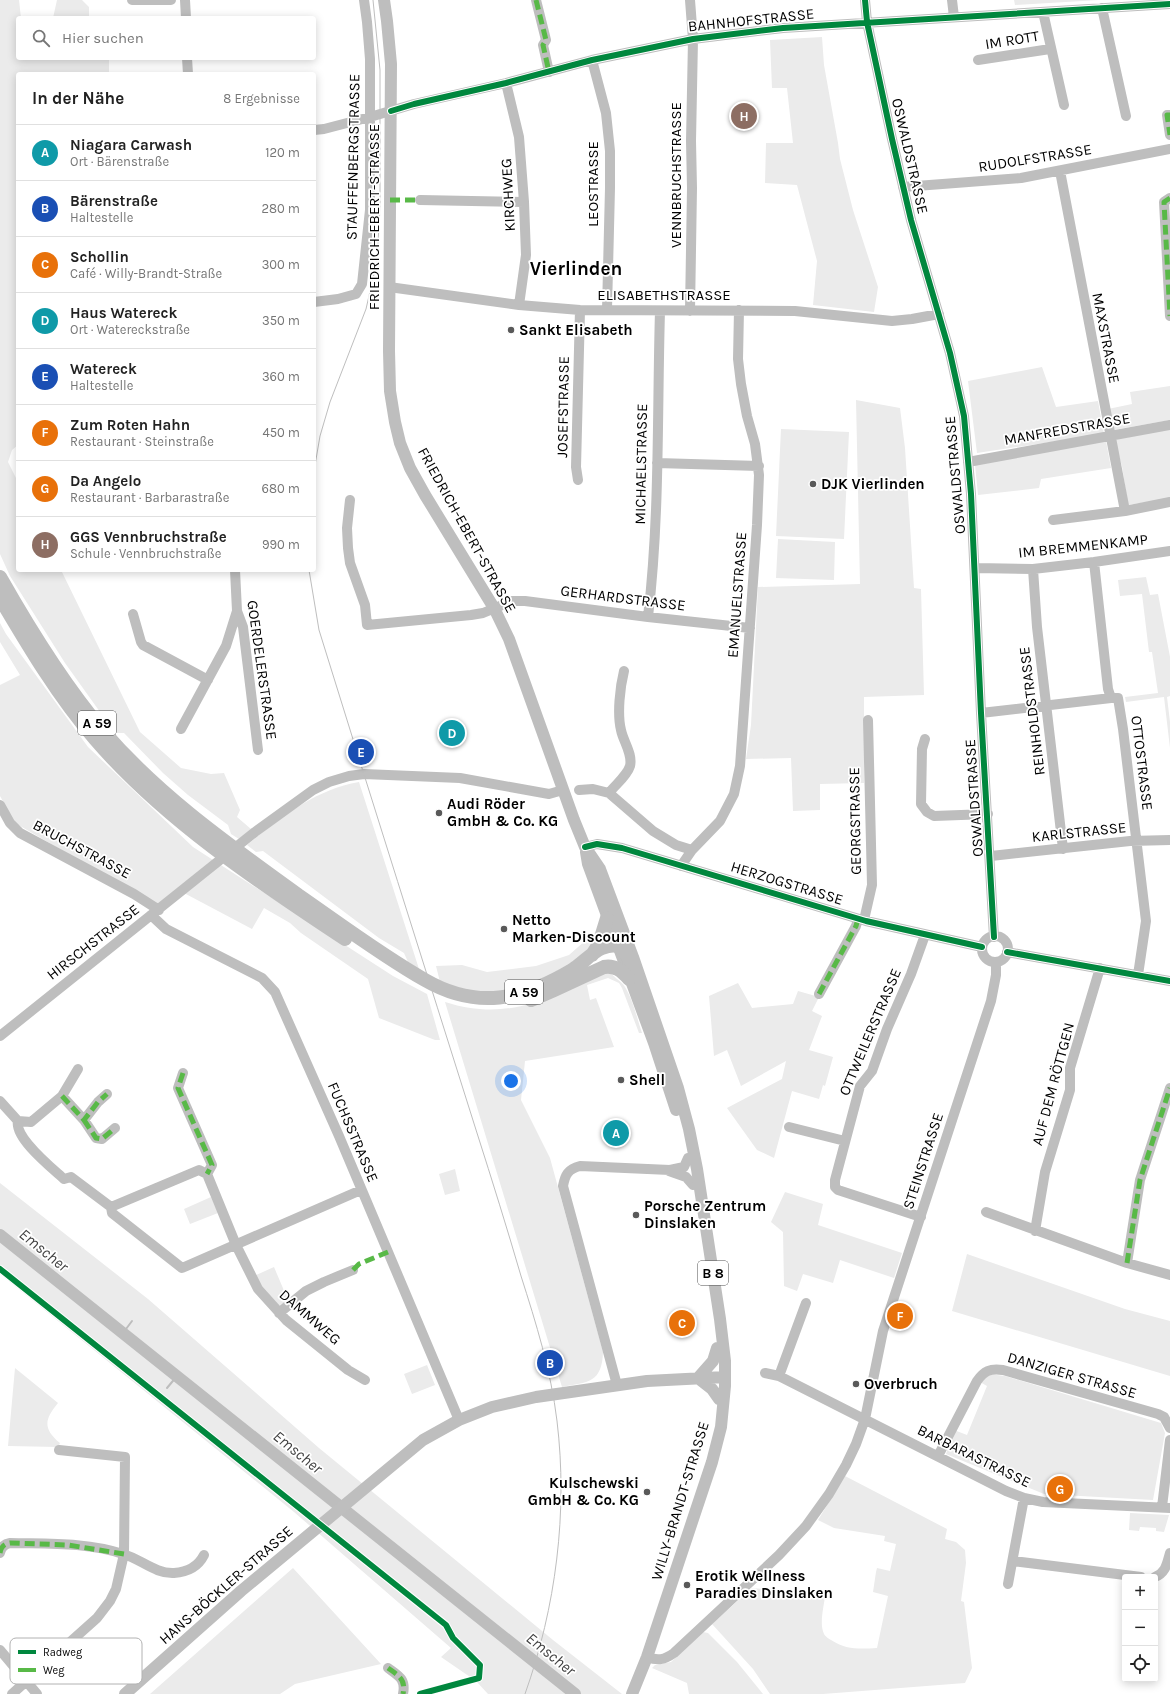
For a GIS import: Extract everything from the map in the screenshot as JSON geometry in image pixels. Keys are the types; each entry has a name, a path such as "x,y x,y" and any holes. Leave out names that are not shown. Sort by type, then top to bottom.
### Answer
{"highway":[{"name":"A 59","path":"0,577 59,672 103,731 156,785 221,846"},
{"name":"A 59","path":"0,598 49,678 95,738 116,762 159,803 240,860 375,948 421,982 447,995 475,1005 501,1005"},
{"path":"592,956 608,918"},
{"path":"592,956 602,948 624,950"},
{"path":"501,1005 528,996 560,982 624,950"},
{"name":"A 59","path":"447,995 489,999 518,994 573,970 592,956"},
{"path":"501,1005 526,1001 604,967 609,966 618,969 629,978"}],"main road":[{"name":"FRIEDRICH-EBERT-STRASSE","path":"384,0 391,64 389,287 390,391 400,443 410,468 425,495 494,608 509,639 585,847 588,864 608,918 624,950 629,978 654,1043 675,1106 688,1158"},
{"name":"FRIEDRICH-EBERT-STRASSE","path":"585,847 598,865 624,950 668,1071 676,1082 689,1128 697,1169"},
{"name":"WILLY-BRANDT-STRASSE","path":"632,1694 647,1657 696,1506 712,1462 721,1427 722,1377 688,1158"},
{"name":"WILLY-BRANDT-STRASSE","path":"697,1169 725,1361 718,1399"},
{"path":"717,1348 713,1361 698,1378 712,1389 718,1399"},
{"name":"HANS-BÖCKLER-STRASSE","path":"142,1679 241,1591 423,1440 459,1420 512,1402 647,1381 722,1377"},
{"name":"B 8","path":"696,1506 716,1420 718,1399"},
{"name":"HANS-BÖCKLER-STRASSE","path":"125,1694 136,1684"}],"street":[{"path":"132,0 171,0"},
{"path":"185,0 186,16"},
{"name":"STAUFFENBERGSTRASSE","path":"316,302 338,299 356,294 362,284 370,210 370,59 364,0"},
{"path":"536,0 546,40 543,45 549,72"},
{"name":"VENNBRUCHSTRASSE","path":"690,0 693,39 690,311"},
{"name":"OSWALDSTRASSE","path":"865,0 867,22 903,187 959,389 964,416 975,568 981,713 991,856 994,936"},
{"path":"952,0 954,17"},
{"name":"BAHNHOFSTRASSE","path":"316,130 370,117 414,104 506,83 592,60 693,39 783,28 1102,8 1120,3 1170,4"},
{"path":"1102,8 1126,116"},
{"path":"1043,12 1050,49 1064,105"},
{"name":"IM ROTT","path":"978,60 1050,49"},
{"path":"187,60 188,72"},
{"name":"LEOSTRASSE","path":"592,60 606,113 610,151 607,310"},
{"name":"KIRCHWEG","path":"506,83 519,137 524,202 526,255 519,305"},
{"path":"1170,115 1167,115 1170,135"},
{"name":"RUDOLFSTRASSE","path":"903,187 1021,178 1170,149"},
{"name":"MAXSTRASSE","path":"1060,171 1125,511"},
{"path":"1170,198 1164,202 1170,316"},
{"path":"420,200 524,202"},
{"name":"ELISABETHSTRASSE","path":"389,287 519,305 580,310 795,311 892,322 939,314"},
{"name":"JOSEFSTRASSE","path":"578,480 576,467 580,310"},
{"name":"EMANUELSTRASSE","path":"681,866 692,850 720,821 734,794 740,766 750,628 759,466 747,416 738,359 739,310"},
{"name":"MICHAELSTRASSE","path":"648,617 654,568 658,464 660,311"},
{"name":"MANFREDSTRASSE","path":"968,462 1170,425"},
{"path":"658,464 759,466"},
{"name":"GERHARDSTRASSE","path":"350,500 347,528 350,563 365,605 367,625 471,615 482,613 512,601 525,601 648,617 750,628"},
{"path":"1053,520 1125,511 1170,502"},
{"name":"IM BREMMENKAMP","path":"975,568 1033,569 1170,551"},
{"name":"OTTOSTRASSE","path":"1094,562 1098,606 1111,698 1118,698 1123,729 1146,921 1138,975"},
{"name":"REINHOLDSTRASSE","path":"1033,569 1037,627 1063,849"},
{"name":"GOERDELERSTRASSE","path":"235,572 237,611 244,627 258,750"},
{"path":"181,729 226,646 237,611"},
{"path":"133,614 141,642 143,644 208,680"},
{"path":"609,793 630,767 631,760 621,730 621,694 624,671"},
{"path":"981,713 1111,698"},
{"name":"GEORGSTRASSE","path":"861,919 872,885 868,720"},
{"path":"925,739 922,749 921,804 927,812 934,816 988,814"},
{"name":"HIRSCHSTRASSE","path":"0,1036 255,832 313,790 329,782 349,776 393,774 460,778 549,794 563,790"},
{"path":"579,790 593,789 609,793 653,831 676,845 692,850"},
{"name":"BRUCHSTRASSE","path":"0,805 10,822 20,833 134,894 155,912"},
{"name":"KARLSTRASSE","path":"991,856 1130,841 1170,840"},
{"name":"HERZOGSTRASSE","path":"585,847 597,844 622,848 861,919 982,947"},
{"name":"FUCHSSTRASSE","path":"155,912 166,929 262,978 275,992 339,1136 459,1420"},
{"name":"HERZOGSTRASSE","path":"819,994 861,919"},
{"name":"OTTWEILERSTRASSE","path":"921,1217 835,1187 835,1180 860,1086 872,1071 887,1029 911,974 925,935"},
{"path":"994,936 1004,940 1007,944 1007,952 1002,960 996,962 986,958 982,947 986,940 994,936"},
{"path":"1007,952 1170,981"},
{"name":"STEINSTRASSE","path":"647,1657 660,1660 666,1659 674,1653 779,1555 806,1526 829,1494 846,1466 865,1419 874,1368 883,1331 991,1001 996,975 996,962"},
{"name":"AUF DEM RÖTTGEN","path":"1035,1231 1045,1172 1070,1090 1070,1068 1100,968"},
{"path":"0,1100 18,1121 30,1122 62,1096 78,1069"},
{"path":"111,1208 199,1170 207,1174 212,1165 178,1088 183,1073"},
{"path":"1127,1263 1140,1180 1170,1088"},
{"path":"84,1120 98,1102 107,1094"},
{"path":"62,1096 84,1120 96,1138 102,1139 115,1128"},
{"path":"18,1121 17,1126 20,1133 40,1158 64,1179 72,1177 111,1208 112,1213 182,1268 361,1190"},
{"path":"789,1127 845,1141"},
{"path":"617,1385 563,1186 564,1179 567,1172 580,1166 669,1170 684,1167 688,1158"},
{"path":"669,1170 686,1177 693,1185"},
{"name":"DAMMWEG","path":"207,1174 236,1245 258,1289 279,1313 348,1370 364,1380"},
{"path":"986,1212 1035,1231 1127,1263 1170,1275"},
{"path":"279,1313 306,1291 353,1270"},
{"path":"779,1376 806,1303"},
{"name":"DANZIGER STRASSE","path":"938,1456 976,1381 983,1373 990,1369 1003,1370 1158,1414 1164,1417 1170,1428"},
{"name":"BARBARASTRASSE","path":"766,1373 779,1376 1006,1491 1024,1498 1043,1502 1166,1508"},
{"path":"1166,1508 1170,1440"},
{"path":"59,1450 125,1456 124,1554 116,1589 110,1601 97,1618 75,1638"},
{"path":"1008,1584 1024,1498"},
{"path":"0,1553 5,1544 10,1543 68,1545 124,1554 156,1570 167,1573 186,1571 199,1565 204,1555"},
{"path":"1158,1576 1162,1574 1165,1570 1170,1553"},
{"path":"1013,1561 1122,1575"},
{"path":"0,1650 10,1662"},
{"path":"388,1668 403,1681 403,1694"},
{"path":"12,1694 24,1684"},
{"path":"28,1684 37,1694"}],"shaded area":[{"path":"0,0 19,0 21,16 16,16 16,60 109,60 109,72 16,72 16,447 12,450 8,462 16,478 16,572 62,572 140,732 181,768 211,774 224,773 240,810 237,817 251,829 239,839 231,834 228,825 188,795 163,773 124,733 115,733 65,663 10,576 0,554"},
{"path":"57,0 82,0 89,7 89,16 53,16"},
{"path":"1014,0 1099,0 1015,5"},
{"path":"822,37 824,65 840,159 853,210 878,287 874,312 813,305 817,261 797,185 765,183 766,143 793,143 787,88 772,88 770,40"},
{"path":"1042,367 1056,407 1098,401 1104,434 977,453 968,381"},
{"path":"1170,386 1170,420 1113,430 1108,409 1132,404 1130,392"},
{"path":"856,400 900,408 905,448 914,588 921,589 924,695 864,697 864,783 820,784 820,810 793,811 791,758 746,759 751,725 758,587 860,584"},
{"name":"DJK Vierlinden","path":"781,429 849,432 844,539 776,536"},
{"path":"1170,429 1170,498 1128,505 1122,466 1114,440"},
{"path":"1106,441 1111,468 1041,479 1039,488 978,495 975,465"},
{"path":"778,539 835,542 834,580 776,578"},
{"path":"1146,577 1150,595 1158,594 1170,657 1170,696 1167,697 1170,722 1170,748 1164,697 1126,702 1125,697 1158,693 1152,652 1149,652 1142,594 1120,596 1118,580"},
{"path":"0,623 6,634 88,747 193,847 393,976 427,994 440,1040 435,1040 379,1018 368,979 301,933 290,923 264,908 252,929 184,893 163,909 15,823 0,796 0,685 20,675 0,642"},
{"path":"359,782 419,969 408,962 404,953 379,938 263,851 256,852 247,845 273,824 313,798 327,791"},
{"path":"594,933 598,938 592,950 533,985 477,995 440,982 436,966 462,965 487,972 536,966 569,955"},
{"path":"610,971 628,992 642,1033 639,1033 619,983 608,978 587,985 590,1000 596,998 614,1047 525,1061 521,1100 550,1158 603,1352 600,1370 592,1379 579,1384 562,1387 445,1002 469,1008 490,1010 511,1008 530,1004 549,997"},
{"path":"738,983 752,1008 793,1004 798,991 819,997 812,1011 822,1016 809,1050 833,1057 825,1086 823,1085 819,1099 792,1091 774,1158 757,1150 727,1108 782,1079 786,1061 741,1086 727,1050 714,1056 709,996"},
{"path":"455,1169 460,1191 445,1195 439,1174"},
{"path":"0,1183 148,1299 319,1448 553,1640 622,1694 488,1694 476,1681 441,1657 451,1648 294,1512 0,1274"},
{"path":"785,1192 823,1204 818,1225 902,1253 894,1278 840,1260 833,1283 803,1274 797,1291 784,1286 783,1232 771,1222"},
{"path":"211,1197 218,1213 190,1224 184,1209"},
{"path":"967,1254 1125,1309 1170,1321 1170,1376 952,1311"},
{"path":"274,1267 288,1300 281,1306 274,1304 254,1276"},
{"path":"427,1365 435,1385 412,1394 404,1374"},
{"path":"15,1368 58,1403 50,1414 47,1423 50,1433 60,1443 58,1447 8,1446"},
{"path":"988,1374 1005,1376 1161,1423 1165,1433 1153,1500 1044,1494 946,1454 954,1430 967,1435 987,1386 980,1382"},
{"path":"845,1476 947,1529 945,1539 956,1542 965,1550 966,1563 961,1601 964,1602 972,1668 965,1683 823,1694 770,1694 753,1669 712,1624 752,1588 820,1593 825,1596 822,1625 826,1637 842,1646 859,1649 877,1648 888,1596 873,1592 876,1572 877,1568 890,1571 896,1544 884,1541 885,1536 834,1528 818,1520"},
{"path":"1130,1513 1169,1515 1164,1532 1156,1531 1156,1528 1140,1527 1139,1531 1129,1530"},
{"path":"293,1568 381,1664 295,1684 280,1694 150,1694"},
{"path":"703,1632 708,1633 737,1662 763,1694 689,1694 687,1683 652,1668 655,1665 671,1662"}],"waterway":[{"name":"Emscher","path":"0,1235 575,1694"},
{"path":"123,1333 132,1321"},
{"path":"167,1388 177,1376"}],"tram line":[{"path":"316,459 320,436 330,402 366,309 377,261 380,208 380,70 373,0"},
{"path":"309,572 319,630 499,1204 537,1329 551,1384 557,1421 560,1455 560,1524 552,1593 536,1661 525,1694"}],"marked path":[{"path":"536,0 546,40 543,45 549,72"},
{"path":"1170,115 1167,115 1170,135"},
{"path":"1170,198 1164,202 1170,316"},
{"path":"390,200 420,200"},
{"path":"819,994 856,926 858,919"},
{"path":"183,1073 178,1088 212,1165 207,1174"},
{"path":"1127,1263 1140,1180 1170,1088"},
{"path":"62,1096 84,1120 98,1102 107,1094"},
{"path":"84,1120 96,1138 102,1139 115,1128"},
{"path":"353,1270 359,1264 388,1252"},
{"path":"0,1553 3,1546 10,1543 68,1545 124,1554"},
{"path":"388,1668 401,1678 404,1689 403,1694"}],"cycle path":[{"path":"865,0 867,22 911,220 950,353 964,416 971,494 981,713 994,937"},
{"path":"391,111 592,60 693,39 783,28 1170,4"},
{"path":"585,847 597,844 622,848 866,921 982,947"},
{"path":"1007,952 1170,981"},
{"path":"0,1269 446,1625 453,1638 480,1665 479,1678 420,1694"}],"place":[{"name":"GGS Vennbruchstraße","path":"744,116"},
{"name":"Sankt Elisabeth","path":"511,330"},
{"name":"DJK Vierlinden","path":"813,484"},
{"name":"Haus Watereck","path":"452,733"},
{"name":"Watereck","path":"361,752"},
{"name":"Audi Röder GmbH & Co. KG","path":"439,813"},
{"name":"Netto Marken-Discount","path":"504,929"},
{"name":"Shell","path":"621,1080"},
{"name":"Niagara Carwash","path":"616,1133"},
{"name":"Porsche Zentrum Dinslaken","path":"636,1215"},
{"name":"Zum Roten Hahn","path":"900,1316"},
{"name":"Schollin","path":"682,1323"},
{"name":"Bärenstraße","path":"550,1363"},
{"name":"Overbruch","path":"856,1384"},
{"name":"Da Angelo","path":"1060,1489"},
{"name":"Kulschewski GmbH & Co. KG","path":"647,1492"},
{"name":"Erotik Wellness Paradies Dinslaken","path":"687,1585"}],"district":[{"name":"Vierlinden","path":"576,269"}]}
